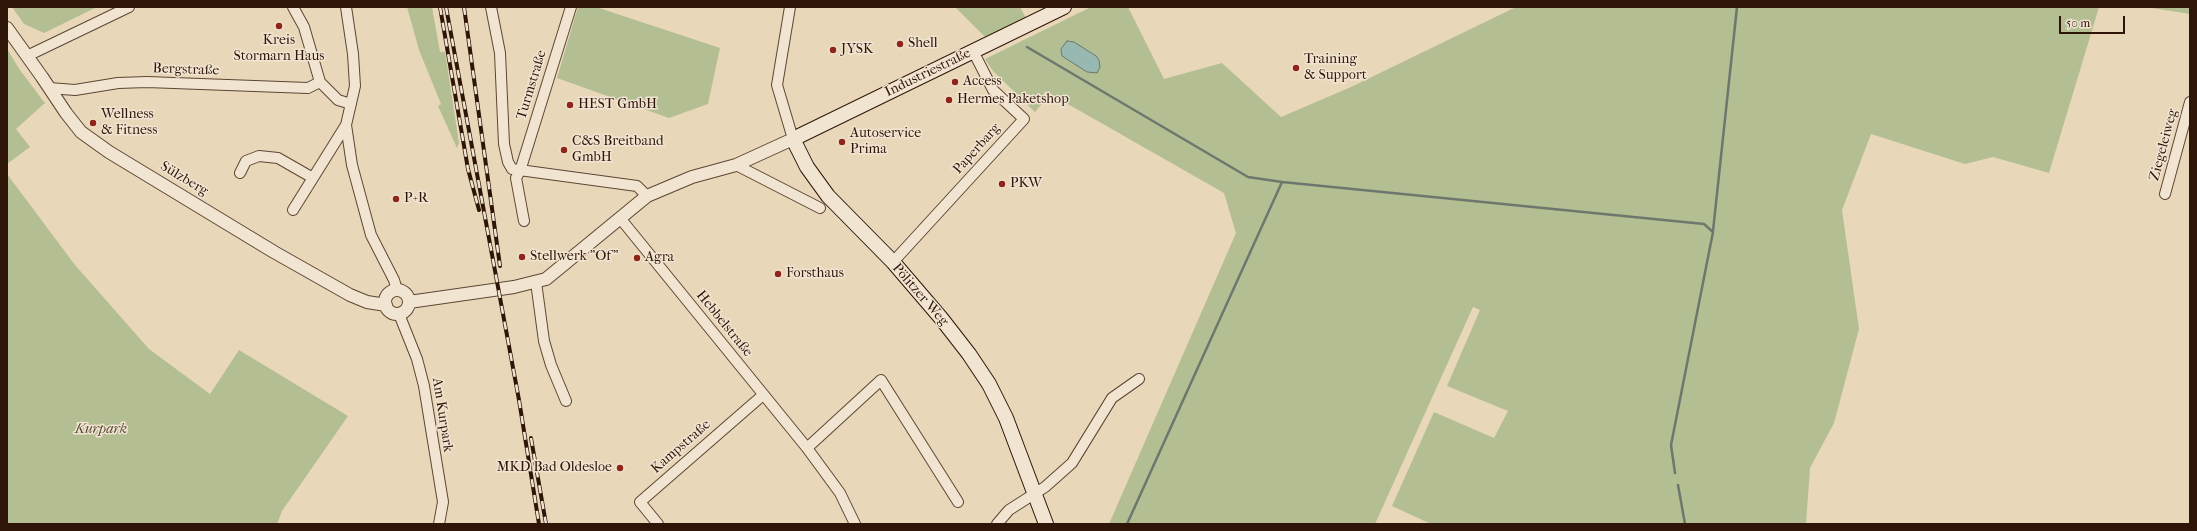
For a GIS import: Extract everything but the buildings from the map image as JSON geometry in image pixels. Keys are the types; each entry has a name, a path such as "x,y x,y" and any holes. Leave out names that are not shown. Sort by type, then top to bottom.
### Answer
{"main road":[{"name":"Industriestraße","path":"793,139 1064,7"},
{"name":"Pölitzer Weg","path":"793,139 807,167 828,196 893,262 941,318 969,354 989,384 1009,425 1046,524"}],"street":[{"path":"27,56 129,7"},
{"path":"293,7 304,28 320,82 338,100 351,104"},
{"path":"293,210 346,125 355,86 353,54 346,7"},
{"path":"491,7 500,53 504,144 508,162 512,169 637,186 648,196"},
{"name":"Turmstraße","path":"524,221 516,178 520,171 571,7"},
{"path":"409,302 514,288 546,279 580,253 648,196 692,177 736,165 793,139 777,85 790,7"},
{"name":"Sülzberg","path":"7,28 66,113 81,132 109,152 274,252 350,295 367,302 386,306 389,311 399,314"},
{"name":"Paperbarg","path":"893,262 1024,119 994,90 973,51"},
{"name":"Bergstraße","path":"50,88 75,90 118,84 182,82 308,88 320,82"},
{"name":"Ziegeleiweg","path":"2165,194 2190,102"},
{"path":"346,125 352,165 371,235 394,280 397,290"},
{"path":"240,173 246,161 259,156 278,158 313,178"},
{"path":"736,165 820,208"},
{"name":"Hebbelstraße","path":"620,218 807,448 840,493 855,524"},
{"path":"536,282 540,326 551,365 566,401"},
{"path":"386,306 388,295 397,290 404,292 409,302 407,309 399,314"},
{"name":"Am Kurpark","path":"399,314 417,359 424,386 443,502 439,524"},
{"path":"997,524 1009,510 1045,487 1072,463 1112,398 1139,379"},
{"path":"807,448 881,380 958,502"},
{"name":"Kampstraße","path":"658,524 640,502 763,395"}],"green space":[{"path":"12,7 97,7 44,33 24,24"},
{"path":"407,7 432,7 440,52 445,52 459,143 457,148 438,106 441,104 419,50"},
{"path":"578,7 596,7 720,48 708,104 669,118 557,78"},
{"path":"955,7 1020,7 1026,18 986,38"},
{"path":"1091,7 1128,7 1164,79 1222,63 1281,117 1351,87 1516,7 2099,7 2049,173 1993,157 1965,164 1871,134 1842,210 1859,329 1834,423 1810,468 1806,524 1431,524 1392,506 1434,412 1494,438 1508,411 1447,386 1480,310 1473,307 1375,524 1109,524 1236,233 1224,193 1045,91 1041,105 1035,112 993,71 985,59"},
{"path":"2145,7 2190,7 2190,14"},
{"path":"7,49 20,70 44,102 46,102 16,129 30,147 7,164"},
{"name":"Kurpark","path":"7,174 75,265 149,349 210,394 239,350 348,416 282,511 277,524 7,524"}],"water":[{"path":"1067,41 1074,42 1096,56 1099,60 1100,67 1097,73 1087,72 1062,56 1061,49"}],"waterway":[{"path":"1713,231 1737,7"},
{"path":"1027,47 1248,177 1282,182 1704,224 1713,232 1671,445 1675,473"},
{"path":"1127,524 1282,182"},
{"path":"1678,485 1685,524"}],"railway":[{"path":"440,7 468,169 479,210"},
{"path":"446,7 519,400 539,524"},
{"path":"464,7 500,266"},
{"path":"531,438 546,524"}],"place":[{"name":"Kreis Stormarn Haus","path":"279,26"},
{"name":"Shell","path":"900,44"},
{"name":"JYSK","path":"833,50"},
{"name":"Training & Support","path":"1296,68"},
{"name":"Access","path":"955,82"},
{"name":"Hermes Paketshop","path":"949,100"},
{"name":"HEST GmbH","path":"570,105"},
{"name":"Wellness & Fitness","path":"93,123"},
{"name":"Autoservice Prima","path":"842,142"},
{"name":"C&S Breitband GmbH","path":"564,150"},
{"name":"PKW","path":"1002,184"},
{"name":"P+R","path":"396,199"},
{"name":"Stellwerk \"Of\"","path":"522,257"},
{"name":"Agra","path":"637,258"},
{"name":"Forsthaus","path":"778,274"},
{"name":"MKD Bad Oldesloe","path":"620,468"}]}
